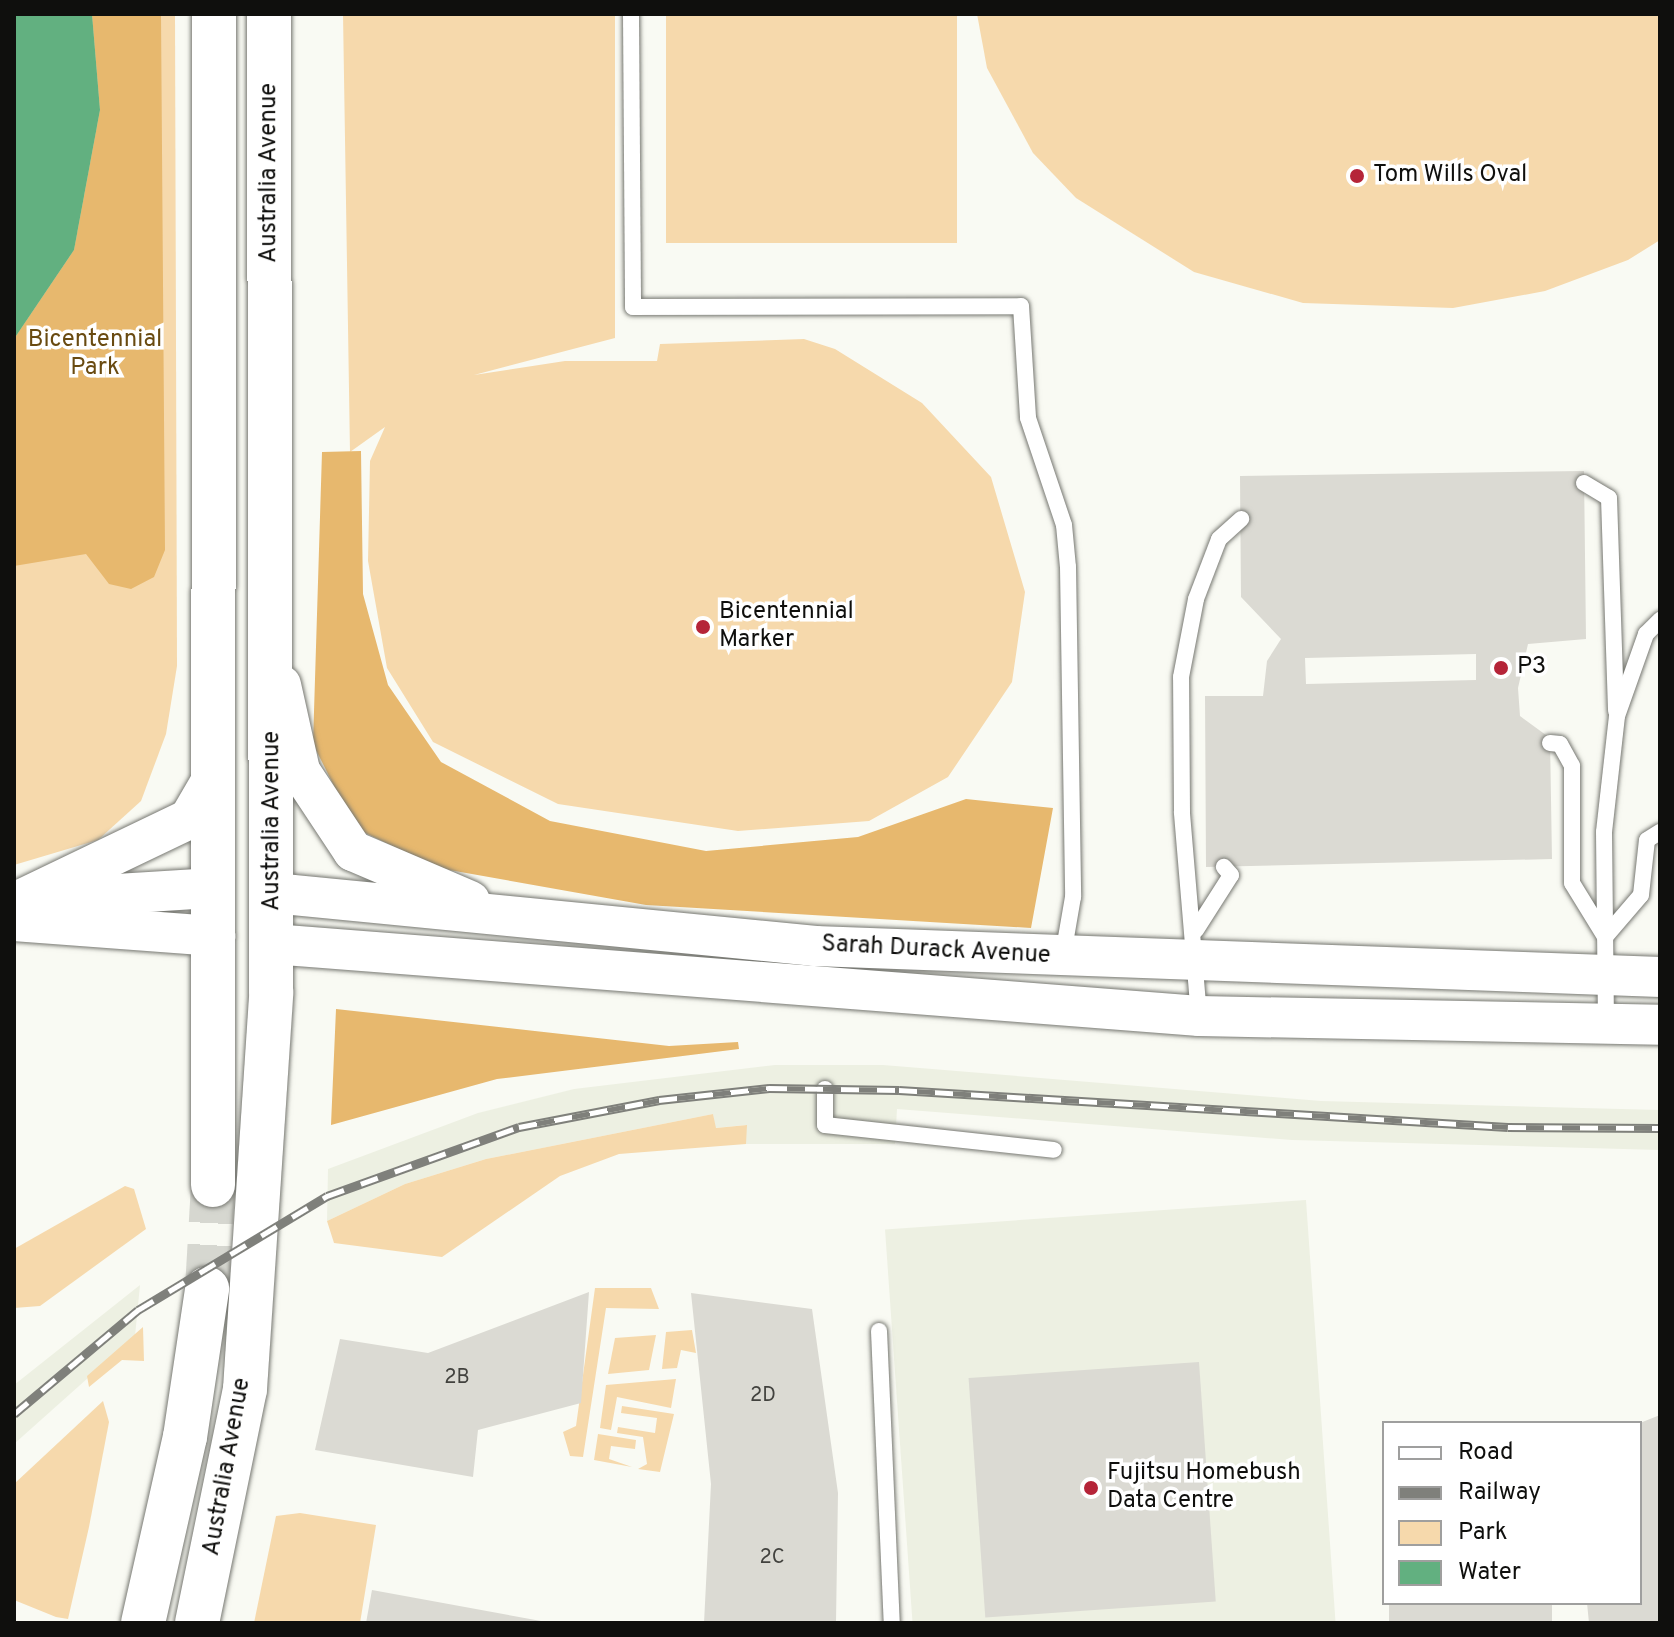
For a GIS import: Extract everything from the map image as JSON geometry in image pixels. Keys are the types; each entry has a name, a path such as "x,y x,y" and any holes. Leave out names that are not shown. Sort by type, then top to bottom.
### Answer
{"main road":[{"path":"213,1185 214,14"},
{"name":"Australia Avenue","path":"197,1623 245,1389 272,944 274,656 269,14"},
{"name":"Sarah Durack Avenue","path":"214,888 273,893"},
{"name":"Sarah Durack Avenue","path":"215,936 272,944"},
{"name":"Australia Avenue","path":"143,1623 185,1437 207,1289"}],"street":[{"path":"274,656 300,771 353,851 405,879 527,921"},
{"path":"15,908 189,819 214,776"},
{"path":"15,908 214,888"},
{"name":"Sarah Durack Avenue","path":"273,893 527,921 815,946 1062,957 1196,947 1607,977 1660,977"},
{"path":"15,908 215,936"},
{"name":"Sarah Durack Avenue","path":"272,944 1199,1016 1660,1025"}],"lane":[{"path":"631,14 633,307 1021,306 1028,418 1064,525 1068,567 1073,897 1062,957"},
{"path":"1584,483 1609,498 1609,659 1617,716"},
{"path":"1199,1016 1196,947 1182,812 1181,677 1196,599 1219,539 1241,519"},
{"path":"1606,1025 1604,832 1617,716 1646,634 1660,620"},
{"path":"1550,743 1560,744 1572,766 1572,883 1605,937"},
{"path":"1605,937 1641,895 1647,840 1660,832"},
{"path":"1196,947 1231,875 1224,867"},
{"path":"825,1089 825,1125 1054,1150"},
{"path":"879,1331 892,1623"}],"shaded area":[{"path":"775,1065 883,1065 1321,1101 1660,1110 1660,1150 1292,1140 897,1109 895,1144 746,1144 746,1125 715,1128 713,1114 486,1159 405,1184 327,1221 328,1169 478,1113 574,1089"},
{"path":"1306,1200 1336,1623 913,1623 885,1229"},
{"path":"140,1285 135,1336 14,1444 14,1385"}],"green space":[{"name":"Bicentennial Park","path":"14,14 175,14 177,666 166,734 141,801 98,840 14,865"},
{"path":"92,14 161,14 165,550 154,577 131,589 109,584 86,554 14,566 14,339 74,250 100,110"},
{"path":"343,14 615,14 615,338 474,375 565,361 657,361 660,344 804,339 835,349 922,403 991,477 1025,592 1012,682 948,777 869,821 738,831 558,804 433,742 387,668 368,561 370,461 385,427 350,452"},
{"path":"666,14 957,14 957,243 666,243"},
{"name":"Tom Wills Oval","path":"977,14 1660,14 1660,240 1628,260 1545,291 1453,308 1303,303 1194,272 1076,198 1033,153 987,68"},
{"path":"361,451 363,594 388,685 441,762 550,821 706,851 858,837 966,799 1053,808 1031,928 646,905 438,868 355,828 313,744 322,452"},
{"path":"336,1009 669,1046 738,1042 739,1049 497,1079 331,1125"},
{"path":"713,1114 716,1128 747,1125 746,1144 619,1154 560,1176 442,1257 334,1243 327,1221 405,1184 486,1159"},
{"path":"125,1186 134,1189 146,1229 40,1306 14,1308 14,1249"},
{"path":"595,1288 651,1288 659,1309 606,1308 583,1457 570,1456 563,1432 576,1426"},
{"path":"143,1327 144,1361 122,1360 89,1387 87,1376"},
{"path":"692,1330 696,1353 681,1350 677,1368 662,1369 666,1332"},
{"path":"656,1335 649,1370 608,1374 615,1338"},
{"path":"676,1379 671,1408 617,1397 611,1430 600,1428 606,1385"},
{"path":"103,1401 109,1422 89,1527 68,1619 56,1617 14,1600 14,1484"},
{"path":"622,1406 674,1414 660,1472 638,1469 647,1464 643,1437 617,1433 618,1427 655,1433 657,1418 621,1413"},
{"path":"598,1434 636,1440 635,1449 611,1446 609,1459 632,1467 594,1460"},
{"path":"300,1513 376,1525 360,1623 254,1623 276,1516"}],"water":[{"path":"14,14 92,14 100,110 74,250 14,339"}],"building":[{"name":"P3","path":"1584,471 1586,639 1528,644 1518,688 1520,716 1550,738 1552,859 1206,867 1205,696 1263,696 1267,661 1281,639 1241,597 1240,476","holes":["1476,654 1476,680 1306,684 1305,658"]},
{"path":"589,1292 581,1403 478,1430 473,1477 315,1450 340,1339 428,1353"},
{"path":"691,1293 812,1309 838,1493 836,1623 704,1623 711,1484"},
{"name":"Fujitsu Homebush Data Centre","path":"1199,1362 1216,1601 985,1618 969,1378"},
{"path":"1660,1415 1660,1623 1589,1623 1587,1605 1642,1605 1642,1422"},
{"path":"372,1590 541,1621 541,1623 366,1623"},
{"path":"1389,1605 1552,1605 1552,1623 1389,1623"}],"tunnel":[{"path":"207,1289 213,1185"}],"railway":[{"path":"14,1414 138,1310 327,1196 519,1127 659,1100 769,1088 899,1090 1508,1127 1660,1128"}],"place":[{"name":"Tom Wills Oval","path":"1357,176"},
{"name":"Bicentennial Marker","path":"703,627"},
{"name":"P3","path":"1501,668"},
{"name":"Fujitsu Homebush Data Centre","path":"1091,1488"}]}
